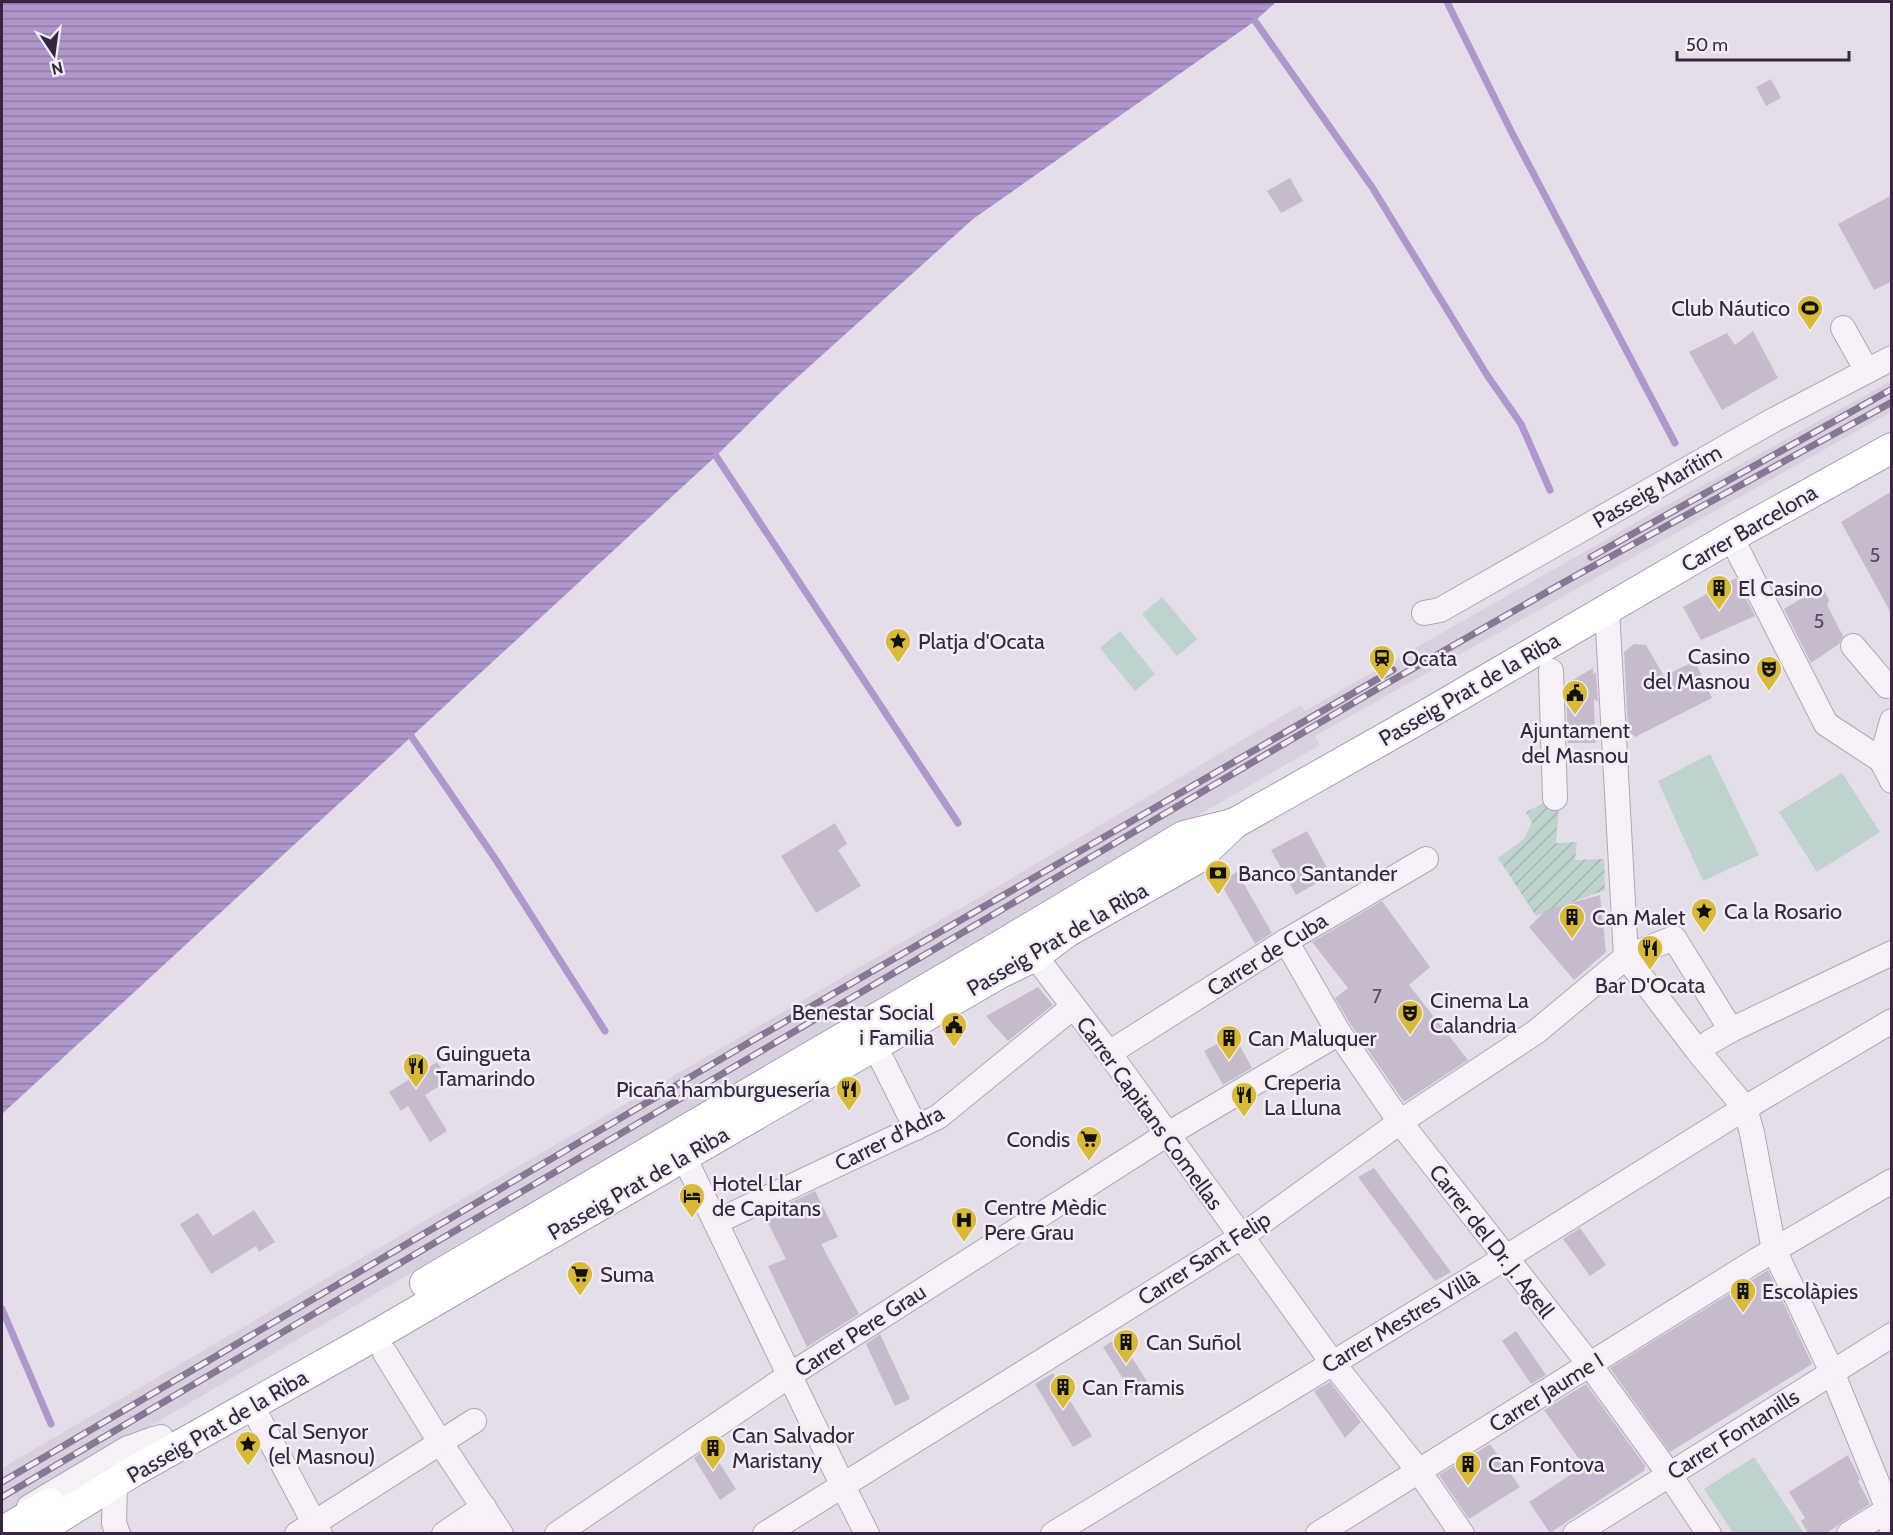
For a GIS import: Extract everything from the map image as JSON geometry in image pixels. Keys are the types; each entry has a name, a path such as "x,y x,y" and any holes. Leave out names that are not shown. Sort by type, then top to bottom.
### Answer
{"main road":[{"name":"Carrer Barcelona","path":"1607,610 1731,537 1892,448"},
{"name":"Passeig Prat de la Riba","path":"33,1533 148,1463 252,1406 1000,973 1035,956 1067,932 1198,858 1235,823 1607,610"},
{"path":"2,1532 977,960 1184,836 1235,823"},
{"path":"1035,956 1038,937 1061,918 1142,873 1184,836"}],"street":[{"path":"1843,328 1867,371"},
{"name":"Passeig Marítim","path":"1424,613 1440,610 1770,422 1892,358"},
{"path":"1731,537 1826,724 1888,767 1892,721"},
{"path":"1607,610 1626,957 1745,1108 1752,1132 1774,1250 1832,1372 1890,1515 1850,1533"},
{"path":"1853,646 1887,686"},
{"path":"1551,671 1555,798"},
{"name":"Carrer de Cuba","path":"1109,1053 1286,941 1426,859"},
{"name":"Carrer Sant Felip","path":"765,1533 1241,1237 1626,957 1674,938 1731,1030"},
{"name":"Carrer del Dr. J. Agell","path":"1286,941 1339,1033 1400,1122 1590,1365 1709,1533"},
{"path":"1710,1042 1892,953"},
{"name":"Carrer Capitans Comellas","path":"1035,956 1109,1053 1332,1362 1418,1470 1462,1533"},
{"name":"Carrer d'Adra","path":"716,1222 938,1117 1073,1007"},
{"name":"Carrer Mestres Villà","path":"1053,1533 1505,1258 1745,1108 1892,1021"},
{"name":"Carrer Pere Grau","path":"558,1533 790,1375 1167,1134 1339,1033"},
{"path":"883,1062 916,1128"},
{"path":"684,1157 867,1533"},
{"name":"Carrer Jaume I","path":"1318,1533 1774,1250 1892,1181"},
{"name":"Carrer Fontanills","path":"1575,1533 1892,1335"},
{"path":"385,1353 440,1442 478,1519 501,1533"},
{"path":"252,1406 310,1530 474,1421"},
{"path":"2,1522 128,1448 161,1437"},
{"path":"118,1483 115,1485 114,1522 118,1533"},
{"path":"444,1533 478,1519"}],"shaded area":[{"path":"2,2 1276,2 1255,21 973,219 779,394 716,456 2,1114"},
{"path":"1891,381 1891,412 1315,736 1320,745 767,1064 2,1513 2,1468 1002,884 1301,705 1305,711 1649,515"}],"green space":[{"path":"1162,597 1197,639 1177,656 1142,614"},
{"path":"1120,631 1155,674 1135,691 1100,648"},
{"path":"1710,754 1759,855 1703,881 1658,781"},
{"path":"1842,773 1880,832 1817,872 1779,812"},
{"path":"1560,795 1556,843 1577,842 1575,860 1604,859 1605,890 1536,916 1498,858 1524,839 1532,823 1526,812"},
{"path":"1754,1457 1804,1533 1733,1533 1704,1489"}],"building":[{"path":"1771,79 1781,98 1766,106 1756,87"},
{"path":"1290,178 1303,201 1281,213 1267,191"},
{"path":"1892,195 1892,281 1874,290 1838,224"},
{"path":"1753,331 1778,378 1722,410 1689,352 1727,333 1735,345"},
{"path":"1892,491 1892,615 1841,522"},
{"name":"El Casino","path":"1736,578 1755,616 1701,640 1683,607"},
{"path":"1822,586 1829,600 1827,605 1843,636 1839,644 1811,663 1784,609"},
{"path":"1634,644 1646,645 1664,676 1695,661 1712,698 1635,737 1628,730 1624,652"},
{"name":"Ajuntament del Masnou","path":"1593,668 1593,674 1596,672 1598,702 1594,699 1595,743 1568,743 1566,684"},
{"path":"835,823 847,844 838,850 861,886 816,913 781,856"},
{"path":"1307,831 1331,875 1296,895 1271,850"},
{"path":"1237,872 1272,933 1255,944 1220,882"},
{"name":"Can Malet","path":"1600,895 1606,952 1574,980 1529,927 1546,910"},
{"path":"1382,901 1430,967 1409,985 1468,1060 1404,1102 1335,998 1348,988 1312,942"},
{"path":"1038,987 1053,1005 1008,1041 986,1016"},
{"name":"Can Maluquer","path":"1234,1035 1252,1068 1223,1085 1204,1051"},
{"path":"437,1062 449,1080 425,1095 447,1131 430,1142 408,1106 401,1111 389,1092"},
{"path":"1374,1168 1451,1272 1435,1281 1358,1177"},
{"path":"815,1191 838,1237 821,1244 859,1314 807,1347 768,1266 786,1259 764,1215"},
{"path":"254,1210 275,1242 259,1252 256,1246 211,1274 180,1224 198,1213 213,1236"},
{"path":"1580,1228 1606,1265 1590,1276 1563,1239"},
{"name":"Escolàpies","path":"1768,1270 1812,1364 1670,1452 1610,1368"},
{"path":"1516,1331 1546,1375 1531,1384 1502,1341"},
{"path":"880,1334 910,1399 895,1406 866,1344"},
{"name":"Can Suñol","path":"1119,1337 1148,1383 1132,1393 1103,1347"},
{"name":"Can Framis","path":"1053,1373 1092,1436 1073,1447 1035,1384"},
{"path":"1330,1382 1361,1422 1345,1438 1314,1391"},
{"path":"1586,1384 1646,1467 1645,1470 1550,1533 1529,1502 1584,1466 1544,1410"},
{"name":"Can Fontova","path":"1490,1444 1520,1487 1469,1519 1439,1475"},
{"name":"Can Salvador Maristany","path":"709,1447 736,1489 720,1500 694,1458"},
{"path":"1848,1455 1870,1504 1826,1533 1808,1533 1801,1521 1805,1518 1789,1492"}],"waterway":[{"path":"1447,2 1512,133 1675,443"},
{"path":"1255,21 1372,187 1487,375 1521,424 1550,490"},
{"path":"716,456 958,823"},
{"path":"411,736 496,860 605,1031"},
{"path":"2,1309 51,1424"}],"railway":[{"path":"1591,557 1892,389"},
{"path":"2,1497 1384,685 1568,580 1892,402"},
{"path":"2,1482 755,1039 1393,670"}],"place":[{"name":"Club Náutico","path":"1810,331"},
{"name":"El Casino","path":"1719,611"},
{"name":"Platja d'Ocata","path":"898,664"},
{"name":"Ocata","path":"1382,681"},
{"name":"Casino del Masnou","path":"1769,692"},
{"name":"Ajuntament del Masnou","path":"1575,716"},
{"name":"Banco Santander","path":"1218,896"},
{"name":"Ca la Rosario","path":"1704,934"},
{"name":"Can Malet","path":"1572,940"},
{"name":"Bar D'Ocata","path":"1650,971"},
{"name":"Cinema La Calandria","path":"1410,1036"},
{"name":"Benestar Social i Familia","path":"954,1048"},
{"name":"Can Maluquer","path":"1229,1061"},
{"name":"Guingueta Tamarindo","path":"416,1089"},
{"name":"Picaña hamburguesería","path":"849,1112"},
{"name":"Creperia La Lluna","path":"1244,1118"},
{"name":"Condis","path":"1089,1162"},
{"name":"Hotel Llar de Capitans","path":"692,1219"},
{"name":"Centre Mèdic Pere Grau","path":"964,1243"},
{"name":"Suma","path":"580,1297"},
{"name":"Escolàpies","path":"1743,1314"},
{"name":"Can Suñol","path":"1126,1365"},
{"name":"Can Framis","path":"1063,1410"},
{"name":"Cal Senyor (el Masnou)","path":"248,1467"},
{"name":"Can Salvador Maristany","path":"713,1471"},
{"name":"Can Fontova","path":"1468,1487"}]}
